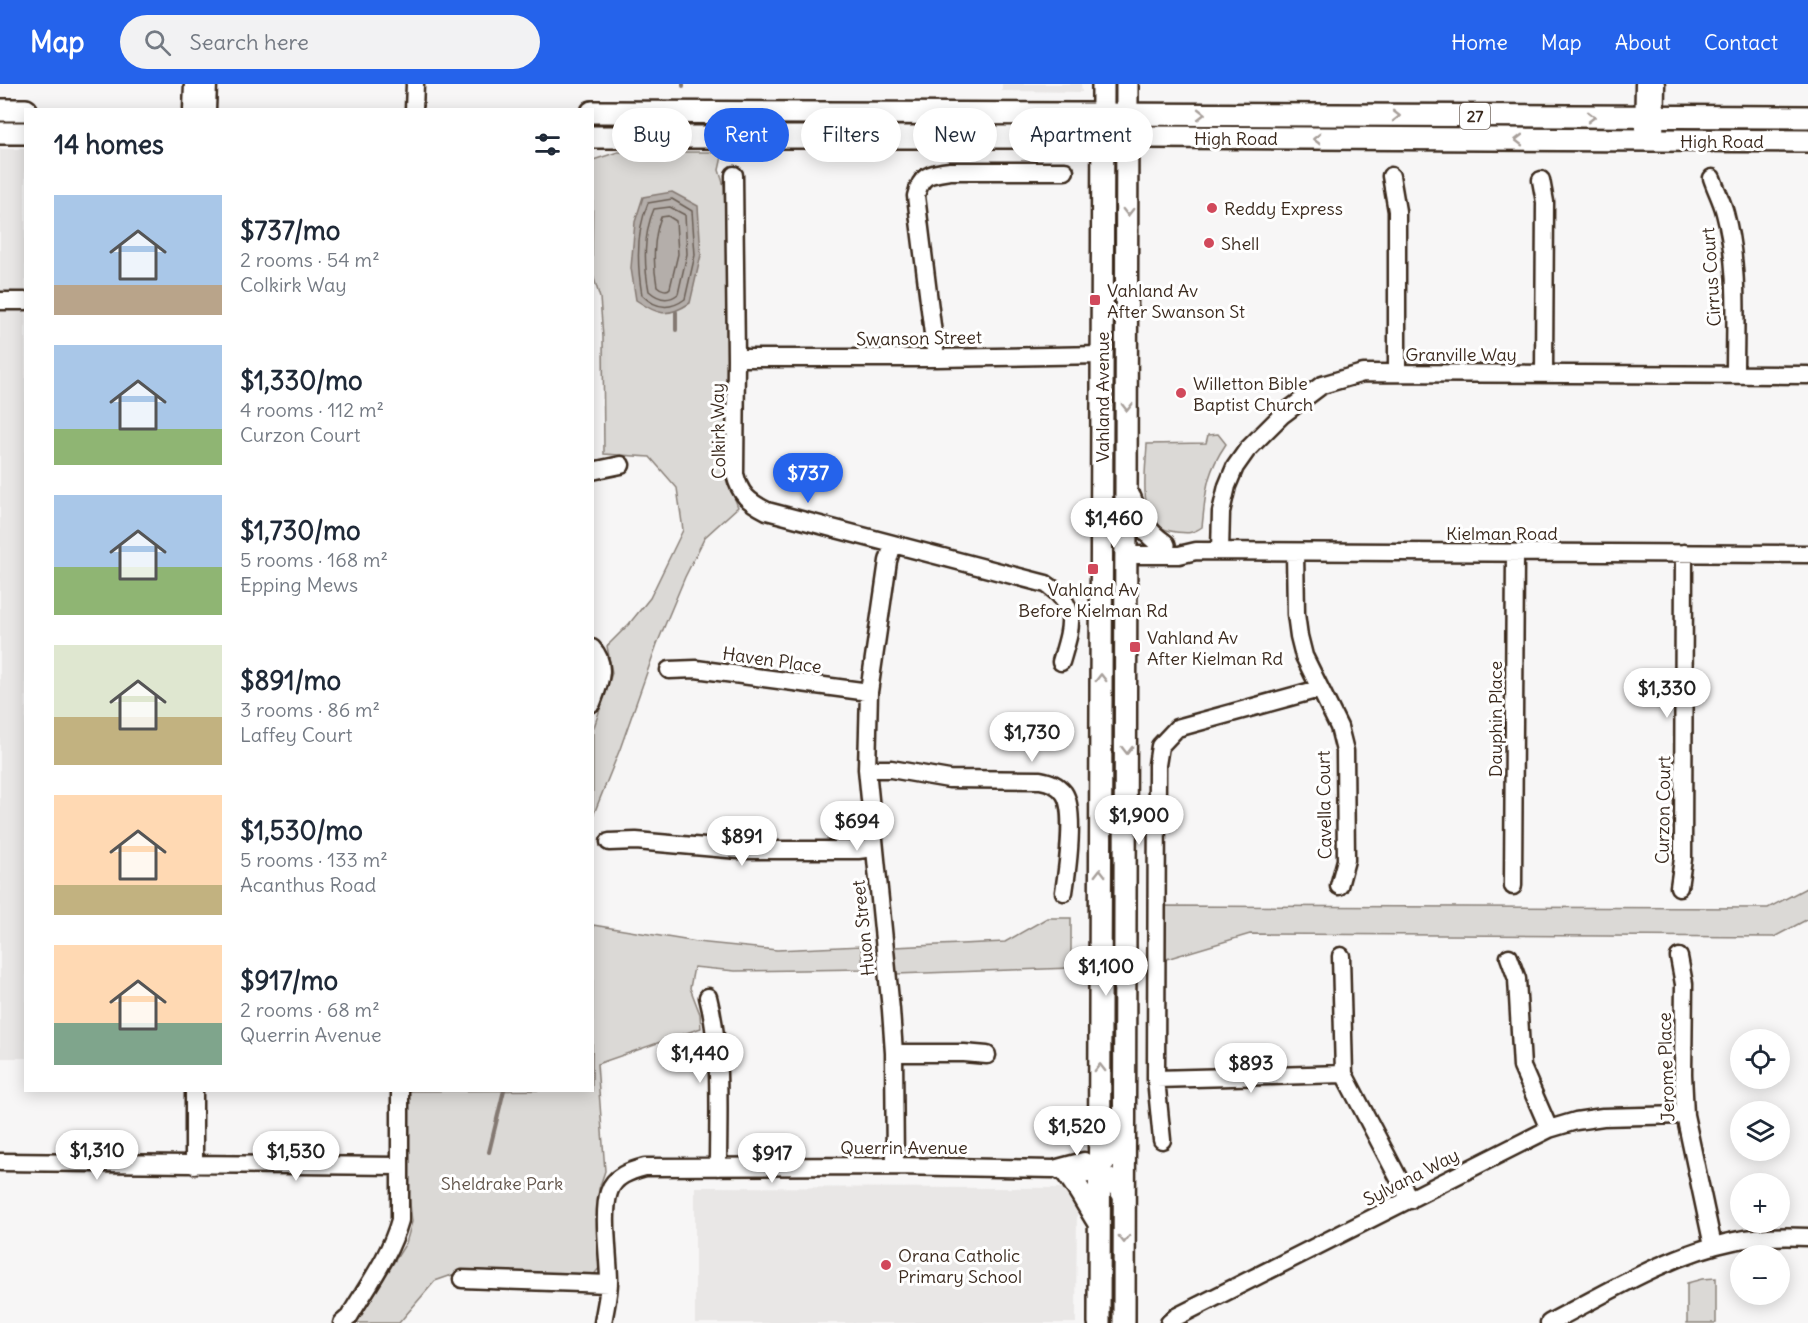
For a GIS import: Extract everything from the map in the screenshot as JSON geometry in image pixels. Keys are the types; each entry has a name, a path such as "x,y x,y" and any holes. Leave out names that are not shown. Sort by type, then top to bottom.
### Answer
{"main road":[{"name":"Vahland Avenue","path":"1103,84 1104,108"},
{"name":"Vahland Avenue","path":"1127,84 1127,108"},
{"path":"0,110 24,110"},
{"name":"High Road","path":"594,112 1009,114"},
{"name":"High Road","path":"1153,114 1808,117"},
{"path":"0,133 24,134"},
{"name":"High Road","path":"594,136 1009,137"},
{"name":"High Road","path":"1153,137 1808,141"},
{"name":"Vahland Avenue","path":"1099,1323 1103,162"},
{"name":"Vahland Avenue","path":"1124,1323 1131,554 1127,489 1128,162"},
{"path":"1127,489 1142,524 1155,539 1164,545"},
{"path":"1101,513 1116,539 1131,554"},
{"path":"1101,610 1111,592 1113,564 1119,554 1131,554"},
{"path":"1061,1171 1079,1188 1099,1223"}],"street":[{"path":"192,108 193,84"},
{"path":"207,108 208,84"},
{"path":"414,108 415,84"},
{"path":"1644,84 1650,117"},
{"path":"1649,140 1650,117 1656,84"},
{"path":"936,358 916,196 922,179 933,173 950,171 1065,171"},
{"name":"Colkirk Way","path":"734,175 735,474 738,488 751,503 767,511 1046,584 1059,592 1070,614 1069,636 1061,662"},
{"path":"1391,176 1397,211 1397,373"},
{"name":"Cirrus Court","path":"1712,178 1725,213 1733,255 1735,374"},
{"path":"1541,180 1545,202 1544,373"},
{"path":"0,301 24,301"},
{"name":"Swanson Street","path":"736,358 1102,355"},
{"name":"Granville Way","path":"1220,552 1221,512 1227,486 1235,466 1247,450 1282,415 1322,385 1363,373 1808,375"},
{"path":"594,471 621,465"},
{"name":"Huon Street","path":"893,544 888,561 869,692 867,769 894,1053 895,1166"},
{"name":"Kielman Road","path":"1131,554 1164,545 1180,546 1196,552"},
{"name":"Kielman Road","path":"1131,554 1179,555 1196,552 1808,554"},
{"name":"Cavella Court","path":"1295,552 1296,614 1304,656 1339,727 1345,751 1346,860 1339,886"},
{"name":"Dauphin Place","path":"1513,886 1515,553"},
{"name":"Curzon Court","path":"1679,887 1683,859 1684,553"},
{"path":"594,651 602,662 602,678 594,698"},
{"name":"Haven Place","path":"669,670 696,669 869,692"},
{"path":"1162,1140 1156,1079 1157,765 1160,746 1177,728 1319,689"},
{"path":"867,769 891,769 949,779 1040,780 1054,783 1065,794 1069,805 1069,864 1064,892"},
{"path":"609,842 636,841 740,850 874,848"},
{"path":"1341,956 1344,1074 1410,1200"},
{"path":"1509,957 1517,979 1522,1067 1549,1129"},
{"name":"Jerome Place","path":"1678,957 1684,984 1685,1115 1713,1246"},
{"path":"708,997 713,1017 718,1082 718,1167"},
{"path":"894,1053 987,1055"},
{"path":"1156,1079 1344,1074"},
{"path":"194,1092 194,1165"},
{"path":"342,1323 349,1317 394,1240 399,1220 400,1092"},
{"name":"Sylvana Way","path":"1169,1323 1176,1317 1549,1129 1576,1121 1603,1117 1685,1115"},
{"path":"1124,1134 1108,1163 1100,1170 1109,1178 1124,1200"},
{"name":"Querrin Avenue","path":"603,1323 609,1284 606,1206 609,1192 615,1182 626,1172 645,1167 895,1166 1061,1171 1084,1161 1100,1170"},
{"path":"0,1162 399,1166"},
{"path":"1549,1323 1690,1253 1735,1241 1808,1237"},
{"path":"462,1279 609,1284"}],"shaded area":[{"path":"1002,84 1081,84 1082,92 1002,91"},
{"path":"0,149 24,149 24,1058 0,1058"},
{"name":"Orana Catholic Primary School","path":"695,1187 1064,1188 1077,1206 1076,1323 695,1323"}],"green space":[{"path":"692,152 704,152 704,162 721,162 719,170 724,186 729,296 728,472 738,507 705,537 685,577 657,644 620,749 594,814 594,727 612,673 607,646 650,598 683,530 677,488 650,457 604,454 603,337 600,298 594,278 594,160 612,154 612,162 692,162"},
{"path":"1218,434 1226,444 1210,475 1202,527 1186,533 1163,528 1154,521 1145,498 1147,444 1206,443 1208,435"},
{"path":"1808,887 1808,919 1774,937 1250,934 1163,960 1164,906 1768,908"},
{"path":"1047,918 1071,918 1071,968 896,974 894,947 1005,942"},
{"name":"Sheldrake Park","path":"594,925 697,942 777,950 861,946 863,969 735,971 694,967 690,988 700,1014 701,1028 597,1064 605,1171 599,1189 600,1267 592,1277 452,1275 435,1281 399,1323 356,1323 406,1243 412,1222 407,1176 409,1092 594,1092"},
{"path":"1716,1278 1716,1323 1687,1323 1687,1283"}],"water":[{"path":"672,192 698,206 701,255 690,303 675,311 663,313 650,309 636,300 631,268 635,222 643,197"}],"waterway":[{"path":"676,312 676,330"},
{"path":"489,1152 504,1092"}],"place":[{"name":"Reddy Express","path":"1212,208"},
{"name":"Shell","path":"1209,243"},
{"name":"Vahland Av After Swanson St","path":"1095,300"},
{"name":"Willetton Bible Baptist Church","path":"1181,393"},
{"name":"Vahland Av Before Kielman Rd","path":"1093,569"},
{"name":"Vahland Av After Kielman Rd","path":"1135,647"},
{"name":"Orana Catholic Primary School","path":"886,1265"}]}
